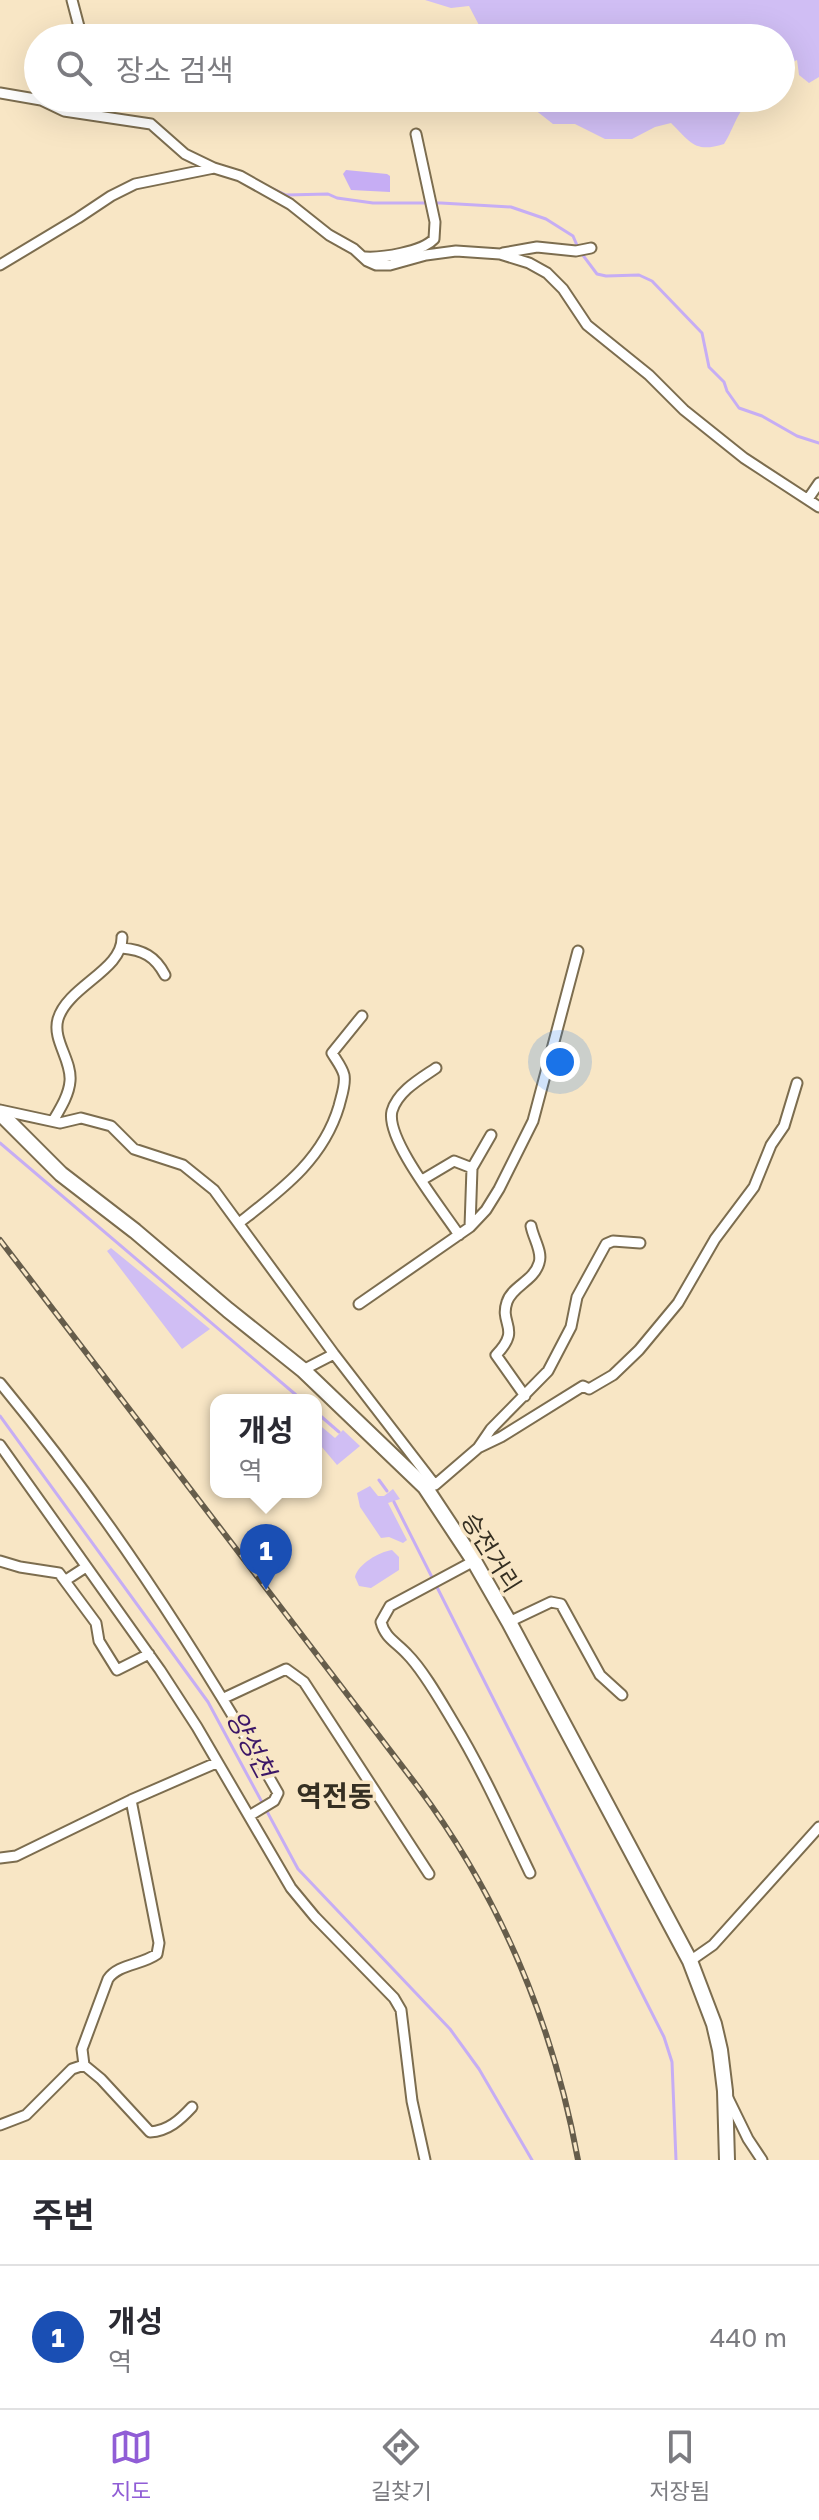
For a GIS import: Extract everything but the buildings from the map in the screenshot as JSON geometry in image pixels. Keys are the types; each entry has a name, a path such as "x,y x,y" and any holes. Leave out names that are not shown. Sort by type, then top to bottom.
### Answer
{"main road":[{"name":"승전거리","path":"0,1112 61,1174 303,1370 430,1486 509,1622 690,1961 714,2024 725,2091 727,2160"}],"street":[{"path":"72,0 78,24"},
{"path":"0,93 24,96"},
{"path":"71,112 151,124 185,154 240,176 290,204 304,218 376,265 390,265 456,251 500,254 529,263 547,273 563,289 587,325 649,375 684,410 744,458 819,507"},
{"path":"362,257 376,258 429,244 436,232 416,134"},
{"path":"0,265 135,184 214,168"},
{"path":"500,254 537,247 584,249"},
{"path":"808,499 819,483"},
{"path":"53,1121 65,1100 70,1080 58,1037 58,1019 82,986 115,959 122,948 122,937"},
{"path":"122,948 152,956 165,975"},
{"path":"359,1304 470,1227 486,1210 533,1121 578,951"},
{"path":"239,1223 284,1188 315,1157 335,1119 344,1086 344,1076 332,1053 362,1016"},
{"path":"436,1068 409,1087 392,1112 394,1135 459,1235"},
{"path":"0,1112 68,1123 81,1118 111,1126 134,1149 183,1165 214,1190 430,1486 478,1448 583,1386 589,1389 613,1375 639,1350 678,1303 715,1239 754,1187 771,1145 784,1126 797,1083"},
{"path":"470,1227 472,1168 491,1135"},
{"path":"422,1180 454,1161 472,1168"},
{"path":"525,1396 496,1355 510,1336 507,1303 510,1295 530,1279 539,1264 540,1256 531,1226"},
{"path":"478,1448 491,1429 548,1371 571,1327 577,1297 606,1244 613,1241 640,1243"},
{"path":"303,1370 334,1354"},
{"path":"0,1383 52,1446 132,1556 224,1698 278,1793 274,1801 253,1814"},
{"path":"0,1445 149,1654 197,1727 216,1763 253,1814 291,1888 394,1998 401,2010 412,2101 425,2160"},
{"path":"0,1561 59,1573 96,1623 99,1641 117,1670 149,1654"},
{"path":"474,1561 390,1606 381,1622 383,1631 408,1654 452,1719 530,1873"},
{"path":"66,1580 86,1567"},
{"path":"509,1622 551,1602 561,1604 600,1675 622,1695"},
{"path":"224,1698 286,1669 304,1682 429,1874"},
{"path":"0,1858 16,1856 216,1763"},
{"path":"131,1800 159,1943 157,1954 148,1961 112,1973 108,1979 82,2049 84,2065 150,2132 159,2132 176,2123 192,2107"},
{"path":"690,1961 713,1945 819,1827"},
{"path":"0,2125 26,2115 72,2069 84,2065"},
{"path":"725,2091 748,2139 762,2160"}],"shaded area":[{"path":"425,0 819,0 819,77 809,83 799,75 795,61 795,24 478,24 469,6 451,8"},
{"path":"538,112 741,112 724,144 714,147 694,144 671,123 632,139 605,139 575,124 553,124"},
{"path":"346,170 387,174 390,176 390,192 351,190 343,174"},
{"path":"111,1248 210,1329 182,1349 107,1251"},
{"path":"322,1427 335,1438 343,1430 360,1446 337,1465 322,1447"},
{"path":"370,1486 378,1496 384,1496 393,1489 400,1499 388,1503 407,1540 403,1543 389,1537 381,1538 360,1507 357,1493"},
{"path":"392,1550 399,1557 399,1570 371,1588 359,1586 355,1577 360,1568 375,1556"}],"waterway":[{"path":"241,172 262,183"},
{"path":"139,179 162,174"},
{"path":"117,188 131,181"},
{"path":"269,187 286,195 328,194 373,203 511,207 546,219 573,236 579,250 597,274 639,275 652,281 702,333 709,367 724,382 739,408 762,416 797,436 819,443"},
{"path":"0,1143 295,1394"},
{"name":"양성천","path":"0,1416 208,1702 298,1869 450,2029 479,2069 532,2160"},
{"path":"322,1417 339,1432"},
{"path":"379,1480 387,1491"},
{"path":"394,1502 664,2037 672,2062 676,2160"}],"railway":[{"path":"0,1240 448,1830 499,1918 520,1964 554,2060 578,2160"}],"place":[{"name":"개성","path":"266,1590"}],"district":[{"name":"역전동","path":"335,1795"}]}
